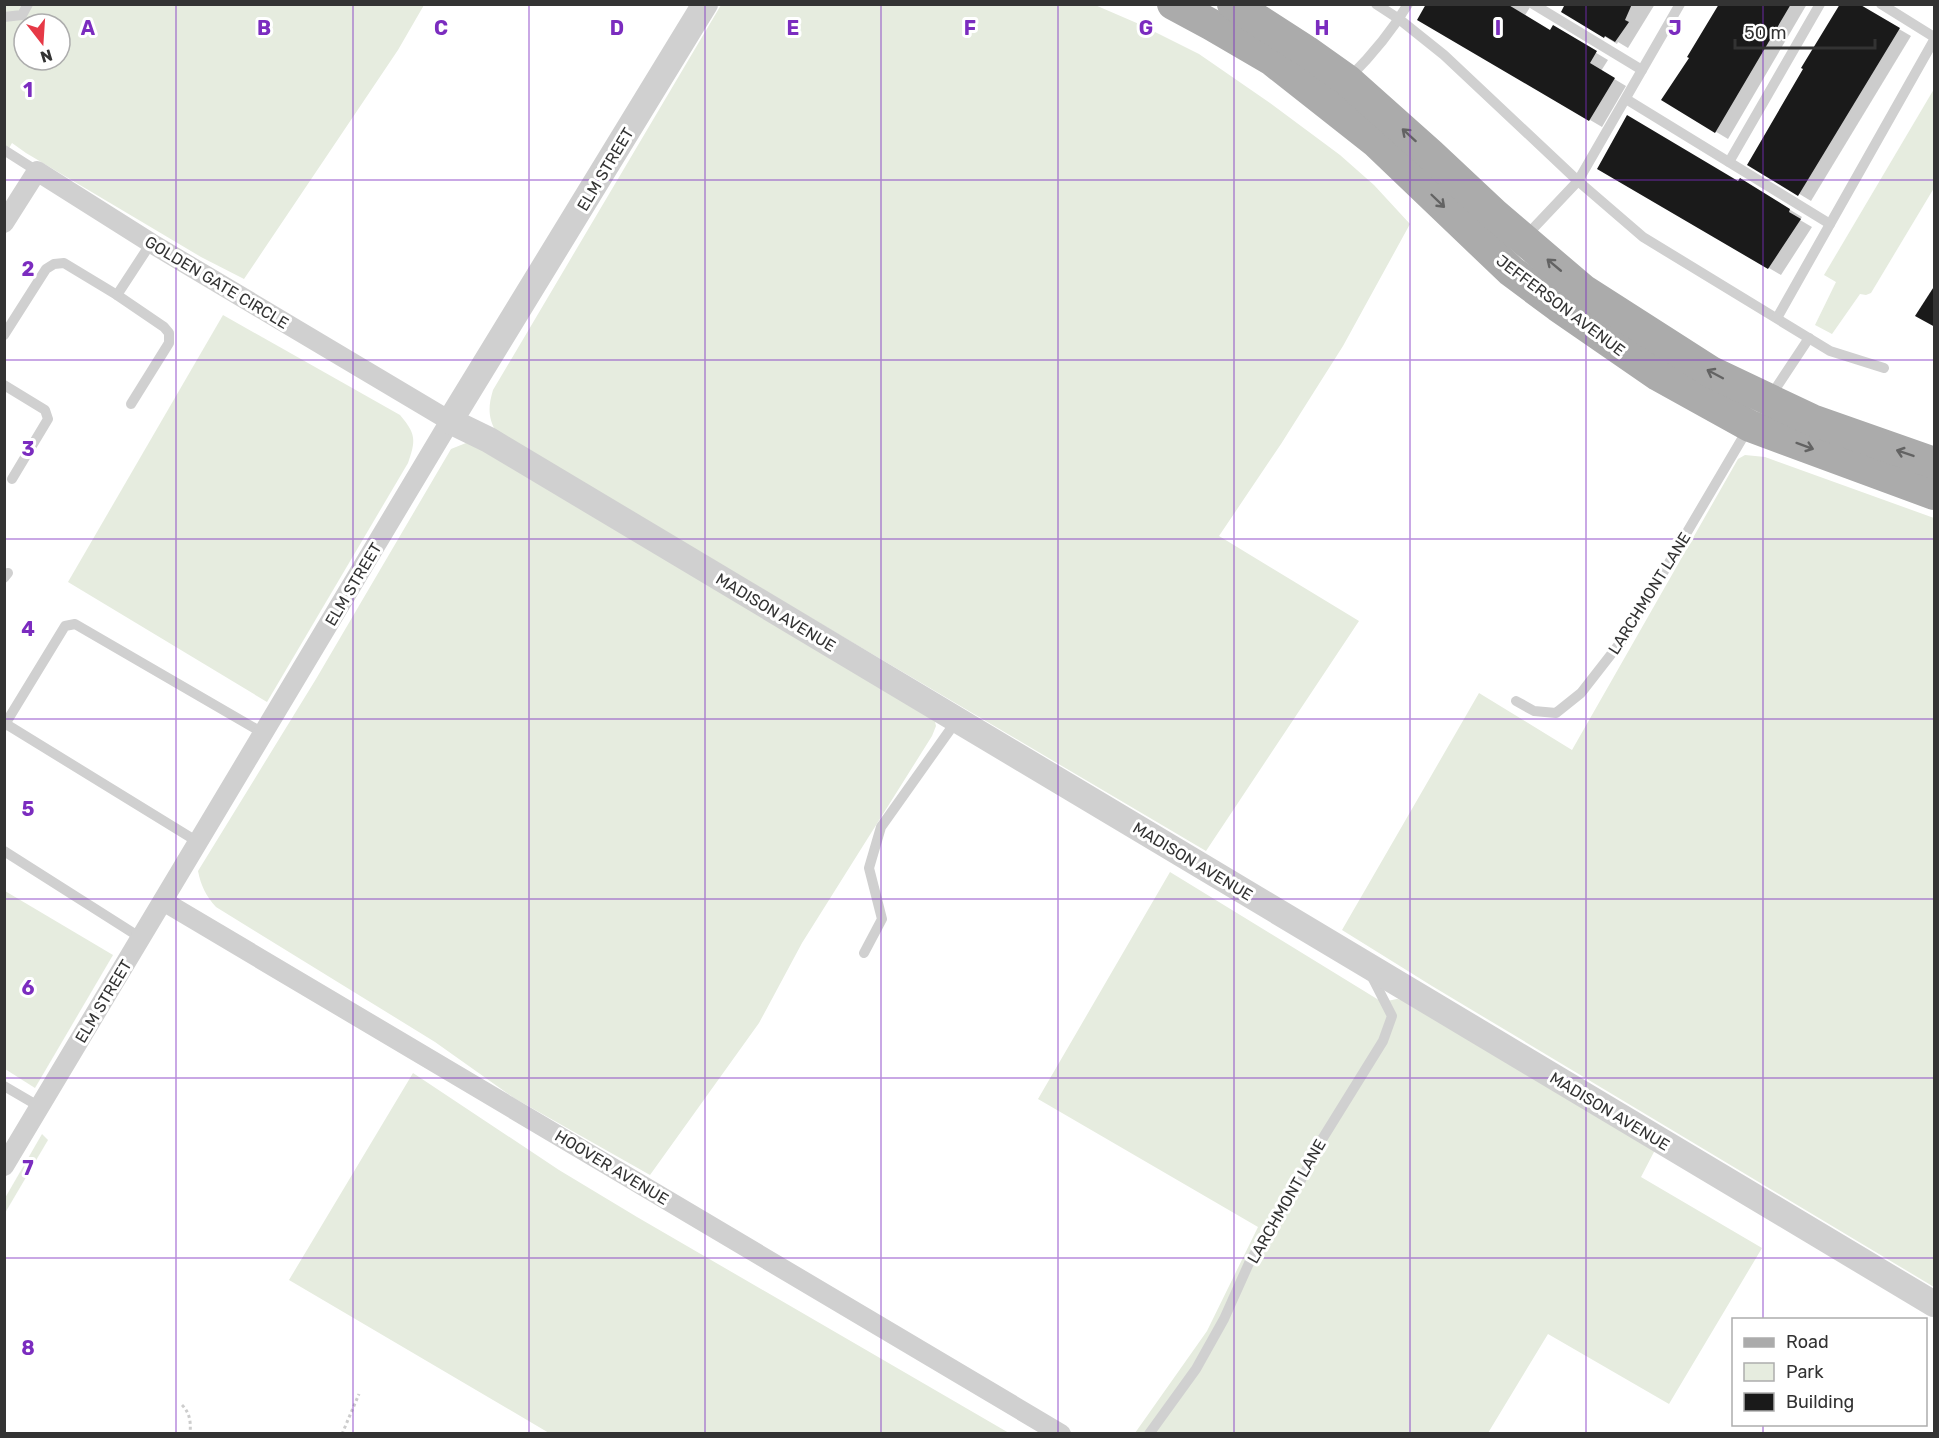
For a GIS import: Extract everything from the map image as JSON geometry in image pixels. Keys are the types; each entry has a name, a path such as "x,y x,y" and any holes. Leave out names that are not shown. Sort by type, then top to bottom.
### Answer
{"main road":[{"name":"JEFFERSON AVENUE","path":"1173,4 1222,14 1272,60 1376,142 1511,271 1658,375 1759,413 1935,494"},
{"path":"1222,14 1326,81 1336,85 1347,80"},
{"name":"JEFFERSON AVENUE","path":"1347,80 1583,290 1711,372 1759,413 1812,420 1935,463"}],"street":[{"name":"ELM STREET","path":"4,1166 450,421 705,4"},
{"name":"GOLDEN GATE CIRCLE","path":"37,171 151,243 450,421"},
{"path":"4,223 37,171"},
{"name":"MADISON AVENUE","path":"450,421 489,440 1935,1304"},
{"name":"HOOVER AVENUE","path":"164,901 1061,1434"}],"lane":[{"path":"4,17 22,15 28,4"},
{"path":"1376,4 1444,55 1578,181 1643,237 1830,351 1884,368"},
{"path":"1347,80 1363,64 1399,19 1408,4"},
{"path":"1523,239 1578,181 1680,4"},
{"path":"1729,162 1820,4"},
{"path":"1776,318 1935,38 1881,4"},
{"path":"1539,6 1642,70"},
{"path":"1626,99 1830,224"},
{"path":"4,150 37,171"},
{"path":"117,296 151,243"},
{"path":"4,335 46,269 54,264 64,263 164,327 169,333 169,343 131,404"},
{"path":"1759,413 1809,338"},
{"path":"4,385 45,410 48,420 12,479"},
{"name":"LARCHMONT LANE","path":"1516,701 1534,711 1556,713 1581,693 1627,634 1759,413"},
{"path":"198,842 5,725 65,626 75,624 263,734"},
{"path":"864,953 882,919 869,868 880,827 957,720"},
{"path":"4,851 141,938"},
{"name":"LARCHMONT LANE","path":"1149,1434 1196,1369 1224,1319 1251,1261 1383,1041 1392,1016 1366,965"},
{"path":"4,1086 40,1107"}],"path":[{"path":"342,1434 359,1394"},
{"path":"182,1405 188,1411 190,1434"}],"green space":[{"path":"5,5 424,5 398,50 244,279 201,257 12,143 5,155"},
{"path":"721,5 1095,5 1199,54 1270,103 1340,155 1374,185 1410,224 1343,346 1219,536 1359,621 1206,851 496,432 491,422 490,412 493,390"},
{"path":"1934,89 1934,188 1871,293 1860,294 1832,334 1815,325 1836,282 1824,275"},
{"path":"223,315 400,415 412,432 413,438 408,463 267,702 68,582"},
{"path":"466,443 478,446 934,717 936,726 932,736 802,943 759,1023 650,1175 514,1098 435,1042 216,907 204,890 199,876 198,871 316,679 451,449"},
{"path":"1745,455 1765,457 1934,518 1934,1287 1342,930 1479,693 1572,750 1738,459"},
{"path":"1170,872 1382,1002 1397,999 1409,1001 1656,1148 1641,1177 1762,1248 1669,1404 1548,1334 1488,1433 1135,1433 1207,1331 1258,1227 1038,1099"},
{"path":"5,891 113,955 35,1088 5,1069"},
{"path":"413,1073 559,1170 1009,1433 549,1433 289,1280"},
{"path":"42,1134 48,1140 5,1213 5,1198"}],"building":[{"path":"1426,4 1507,4 1550,30 1553,25 1597,51 1590,63 1615,78 1589,121 1417,20"},
{"path":"1565,4 1632,4 1625,20 1629,22 1615,42 1605,36 1604,38 1561,12"},
{"path":"1719,4 1791,4 1715,133 1661,100 1689,58 1687,57"},
{"path":"1840,4 1859,4 1900,28 1798,196 1747,165"},
{"path":"1627,115 1738,181 1740,178 1790,209 1789,212 1801,219 1768,269 1597,169"},
{"path":"1935,285 1935,327 1915,316"}]}
